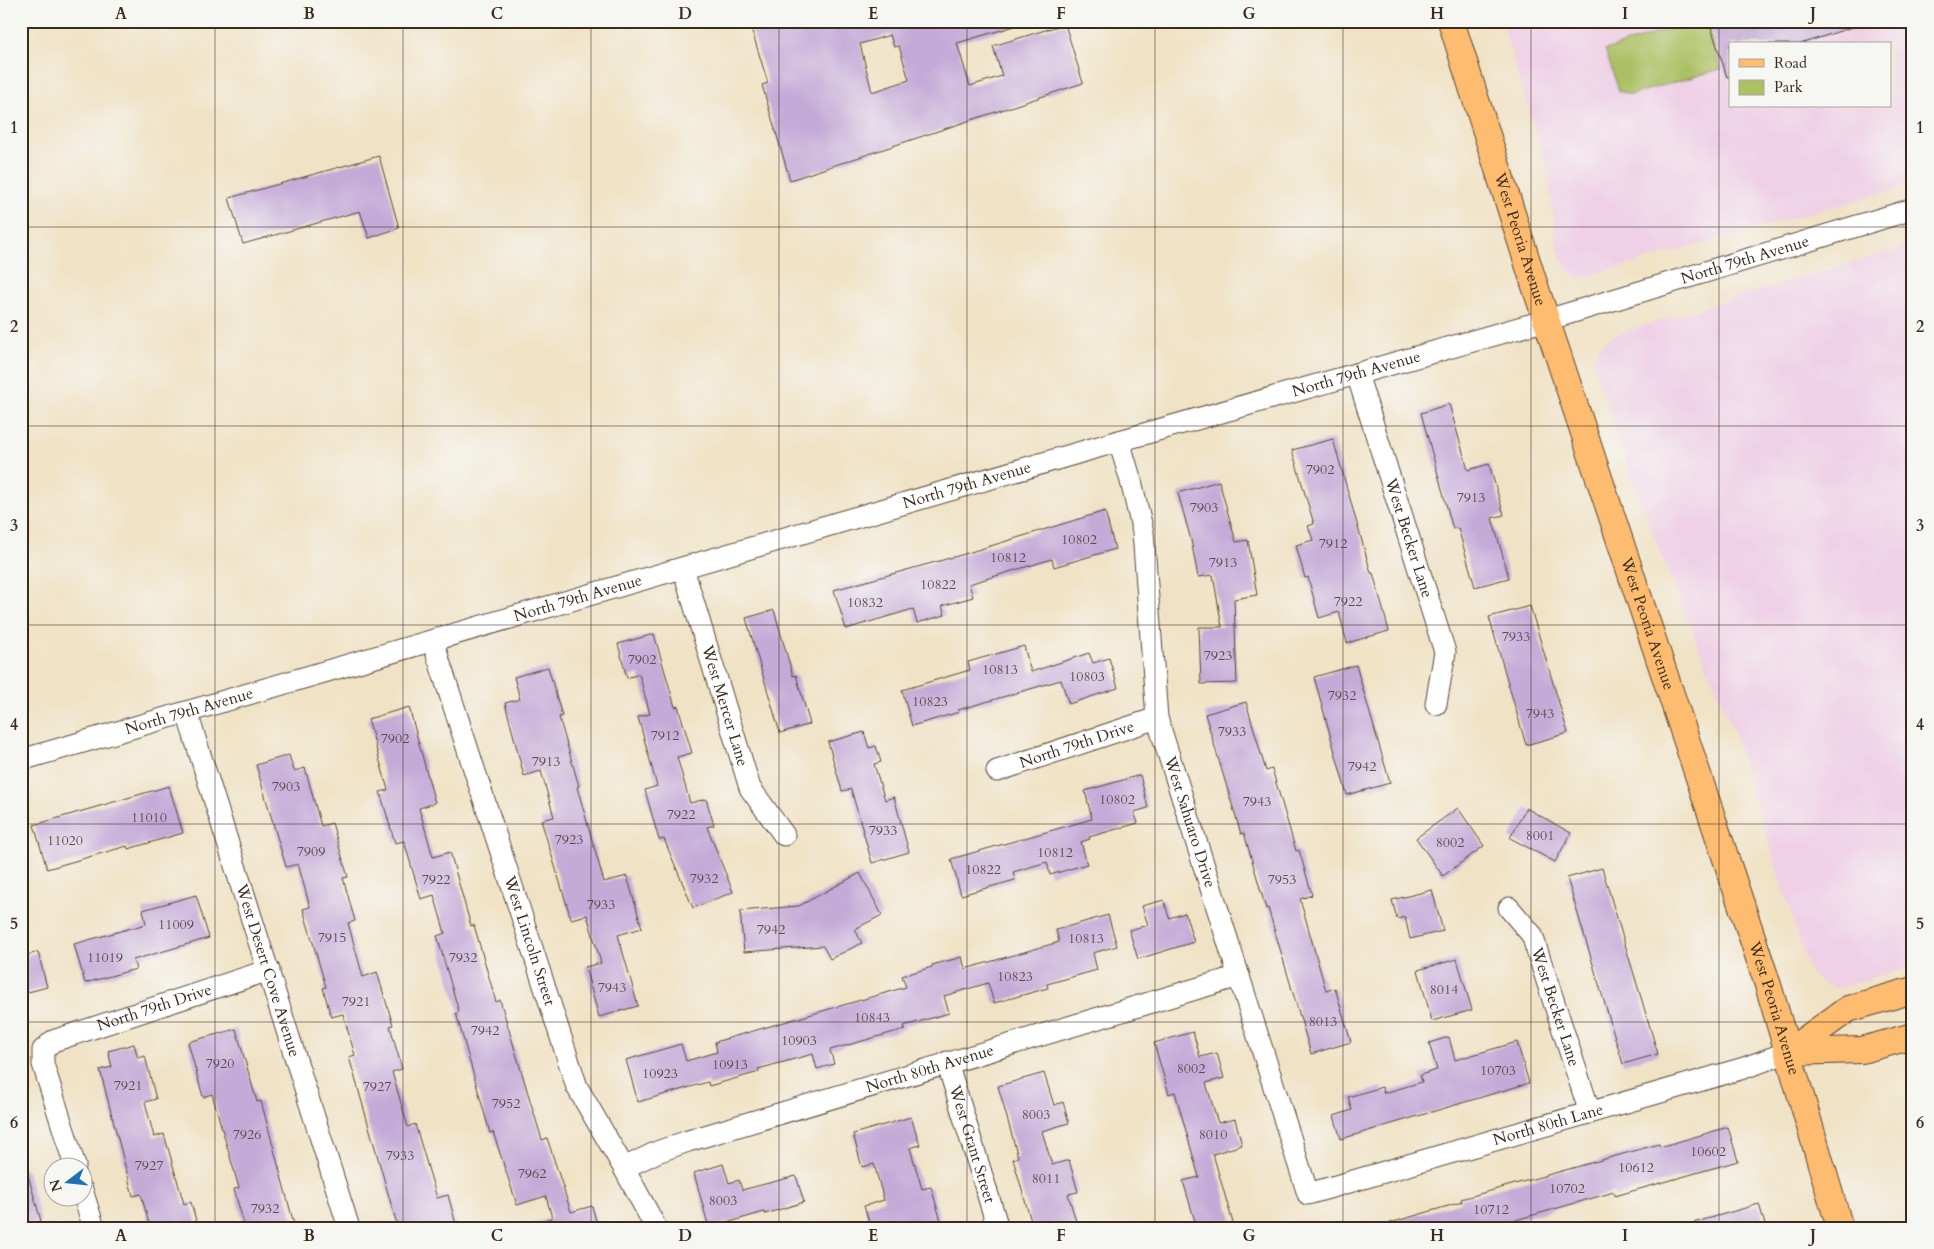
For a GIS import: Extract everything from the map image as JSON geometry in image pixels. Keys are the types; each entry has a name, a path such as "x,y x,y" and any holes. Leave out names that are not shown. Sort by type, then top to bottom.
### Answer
{"main road":[{"name":"West Peoria Avenue","path":"1451,21 1547,320 1768,985 1840,1228"},
{"path":"1788,1052 1848,1009 1913,990"},
{"path":"1788,1052 1862,1050 1913,1036"}],"street":[{"name":"North 79th Avenue","path":"21,760 433,642 1119,441 1547,320 1913,209"},
{"name":"West Becker Lane","path":"1357,374 1445,652 1436,704"},
{"name":"West Sahuaro Drive","path":"1119,441 1143,532 1156,718 1308,1194"},
{"name":"West Mercer Lane","path":"683,568 750,788 784,835"},
{"name":"West Lincoln Street","path":"433,642 577,1087 656,1228"},
{"name":"West Desert Cove Avenue","path":"187,713 349,1228"},
{"name":"North 79th Drive","path":"996,772 1156,718"},
{"name":"West Becker Lane","path":"1509,908 1532,935 1590,1113"},
{"name":"North 79th Drive","path":"72,1156 43,1064 43,1050 54,1041 269,970"},
{"name":"North 80th Avenue","path":"624,1168 688,1140 1238,976"},
{"name":"North 80th Lane","path":"1308,1194 1744,1068 1788,1052"},
{"name":"West Grant Street","path":"946,1062 998,1228"},
{"path":"87,1206 94,1228"}],"shaded area":[{"path":"1501,21 1913,21 1913,184 1585,277 1570,274 1563,263 1556,244 1548,170"},
{"path":"1913,244 1913,966 1835,988 1823,984 1809,971 1733,730 1631,477 1594,365 1595,357 1600,347 1611,337 1620,333"}],"green space":[{"path":"1678,21 1706,21 1721,69 1630,95 1619,91 1605,50 1680,26"}],"building":[{"path":"771,21 1014,21 1015,26 957,43 970,86 1002,76 993,46 1065,24 1083,83 790,180 762,85 768,83 751,28","holes":["890,35 894,47 899,46 909,80 872,92 860,44"]},
{"path":"1709,21 1859,21 1859,25 1806,42 1729,42 1729,77 1727,77"},
{"path":"379,156 399,228 369,238 360,211 243,244 229,198"},
{"path":"1449,404 1468,470 1489,464 1504,515 1492,518 1509,578 1475,587 1458,528 1453,529 1421,413"},
{"path":"1333,439 1389,631 1347,643 1339,612 1319,618 1308,577 1305,578 1296,545 1313,540 1308,526 1314,524 1292,450"},
{"path":"1219,481 1236,542 1248,540 1257,595 1234,599 1237,683 1201,684 1199,627 1222,627 1213,575 1198,577 1191,540 1178,493"},
{"path":"1105,511 1115,549 1054,567 1052,559 969,584 973,597 942,606 945,615 917,623 913,609 846,629 834,590 961,555"},
{"path":"1530,606 1568,733 1526,745 1489,617"},
{"path":"774,610 793,676 796,675 810,724 780,733 746,618"},
{"path":"654,634 675,707 678,706 692,753 677,757 690,803 706,799 714,825 707,827 733,892 693,908 664,839 659,840 645,790 657,786 638,717 650,714 639,674 627,678 618,644"},
{"path":"1024,646 1031,672 1089,653 1093,663 1109,658 1118,688 1069,704 1061,680 958,710 959,712 912,726 902,690 970,670 968,662"},
{"path":"1356,665 1390,783 1347,795 1314,677"},
{"path":"548,667 562,716 559,717 579,786 577,787 604,882 627,876 642,928 618,935 638,1006 599,1017 585,967 601,963 587,915 571,919 541,820 554,817 541,771 524,776 505,703 520,699 514,677"},
{"path":"1246,702 1266,771 1272,769 1296,851 1299,850 1312,895 1300,899 1326,991 1335,988 1351,1042 1311,1054 1268,908 1266,909 1244,833 1241,834 1205,714"},
{"path":"409,707 435,803 419,808 433,857 450,852 471,926 474,925 496,1002 500,1000 542,1140 547,1138 571,1212 592,1206 598,1228 534,1228 533,1223 552,1218 546,1196 517,1205 493,1132 490,1133 456,1013 459,1012 437,936 445,933 434,895 421,899 404,841 395,843 380,792 388,790 368,719"},
{"path":"864,732 869,748 876,746 881,762 874,764 885,800 894,797 909,852 872,863 851,789 842,791 828,742"},
{"path":"289,755 294,771 305,768 321,826 332,823 348,877 343,878 355,921 348,923 363,977 377,972 393,1025 390,1026 402,1069 392,1072 408,1127 415,1124 437,1198 448,1195 457,1228 398,1228 349,1057 355,1055 343,1014 331,1017 323,988 326,987 303,909 310,907 298,864 286,867 256,765"},
{"path":"1140,775 1148,808 1134,812 1138,823 1089,837 1090,839 1081,842 1087,864 1050,875 1047,862 1013,872 1015,880 961,895 951,859 1092,819 1085,791"},
{"path":"169,786 183,833 128,849 127,846 47,869 34,825"},
{"path":"1458,808 1484,846 1443,876 1416,838"},
{"path":"1526,808 1571,833 1555,862 1510,838"},
{"path":"1602,868 1658,1054 1623,1064 1567,878"},
{"path":"860,873 882,915 855,929 862,943 830,959 823,946 744,952 740,911 799,906"},
{"path":"1432,890 1443,931 1410,939 1405,917 1397,919 1392,900"},
{"path":"196,895 209,938 133,960 136,969 85,983 74,944 146,924 143,910"},
{"path":"1164,900 1169,918 1185,913 1194,942 1138,959 1129,930 1148,925 1142,906"},
{"path":"1108,915 1117,946 1093,953 1097,970 1047,984 1048,988 994,1003 988,983 944,996 949,1013 904,1026 905,1029 830,1050 834,1064 817,1069 813,1054 758,1069 759,1072 709,1086 708,1082 638,1102 626,1060 681,1044 686,1061 717,1052 715,1042 906,987 902,976 932,967 932,965 962,957 965,969 1059,942 1056,930"},
{"path":"38,952 47,987 21,994 21,957"},
{"path":"1457,959 1472,1010 1432,1021 1418,970"},
{"path":"236,1029 257,1102 261,1101 295,1228 245,1228 234,1189 239,1188 212,1094 203,1097 188,1042"},
{"path":"1193,1032 1200,1057 1217,1053 1224,1078 1206,1083 1218,1123 1235,1119 1242,1145 1213,1154 1233,1223 1215,1228 1197,1228 1183,1181 1199,1177 1175,1092 1169,1094 1154,1043"},
{"path":"1449,1037 1455,1060 1517,1042 1529,1083 1341,1139 1334,1116 1352,1110 1348,1097 1382,1087 1384,1093 1422,1082 1420,1075 1437,1070 1429,1043"},
{"path":"134,1044 138,1058 145,1056 156,1099 145,1102 154,1137 164,1134 184,1204 191,1202 198,1228 150,1228 141,1194 133,1196 100,1070 112,1067 108,1051"},
{"path":"1044,1073 1054,1105 1063,1102 1069,1123 1042,1131 1052,1165 1069,1160 1078,1192 1068,1194 1078,1228 1033,1228 1013,1159 1018,1157 998,1086"},
{"path":"911,1117 920,1145 910,1148 922,1189 931,1187 943,1228 871,1228 864,1206 884,1200 874,1164 862,1167 853,1134"},
{"path":"1728,1127 1738,1161 1615,1196 1614,1192 1488,1228 1391,1228 1390,1223 1462,1202 1461,1199 1659,1144 1660,1147"},
{"path":"723,1164 729,1183 739,1180 742,1190 796,1176 804,1202 709,1228 694,1173"},
{"path":"26,1168 41,1221 21,1227 21,1169"},
{"path":"1759,1204 1766,1228 1694,1228 1693,1223"}]}
